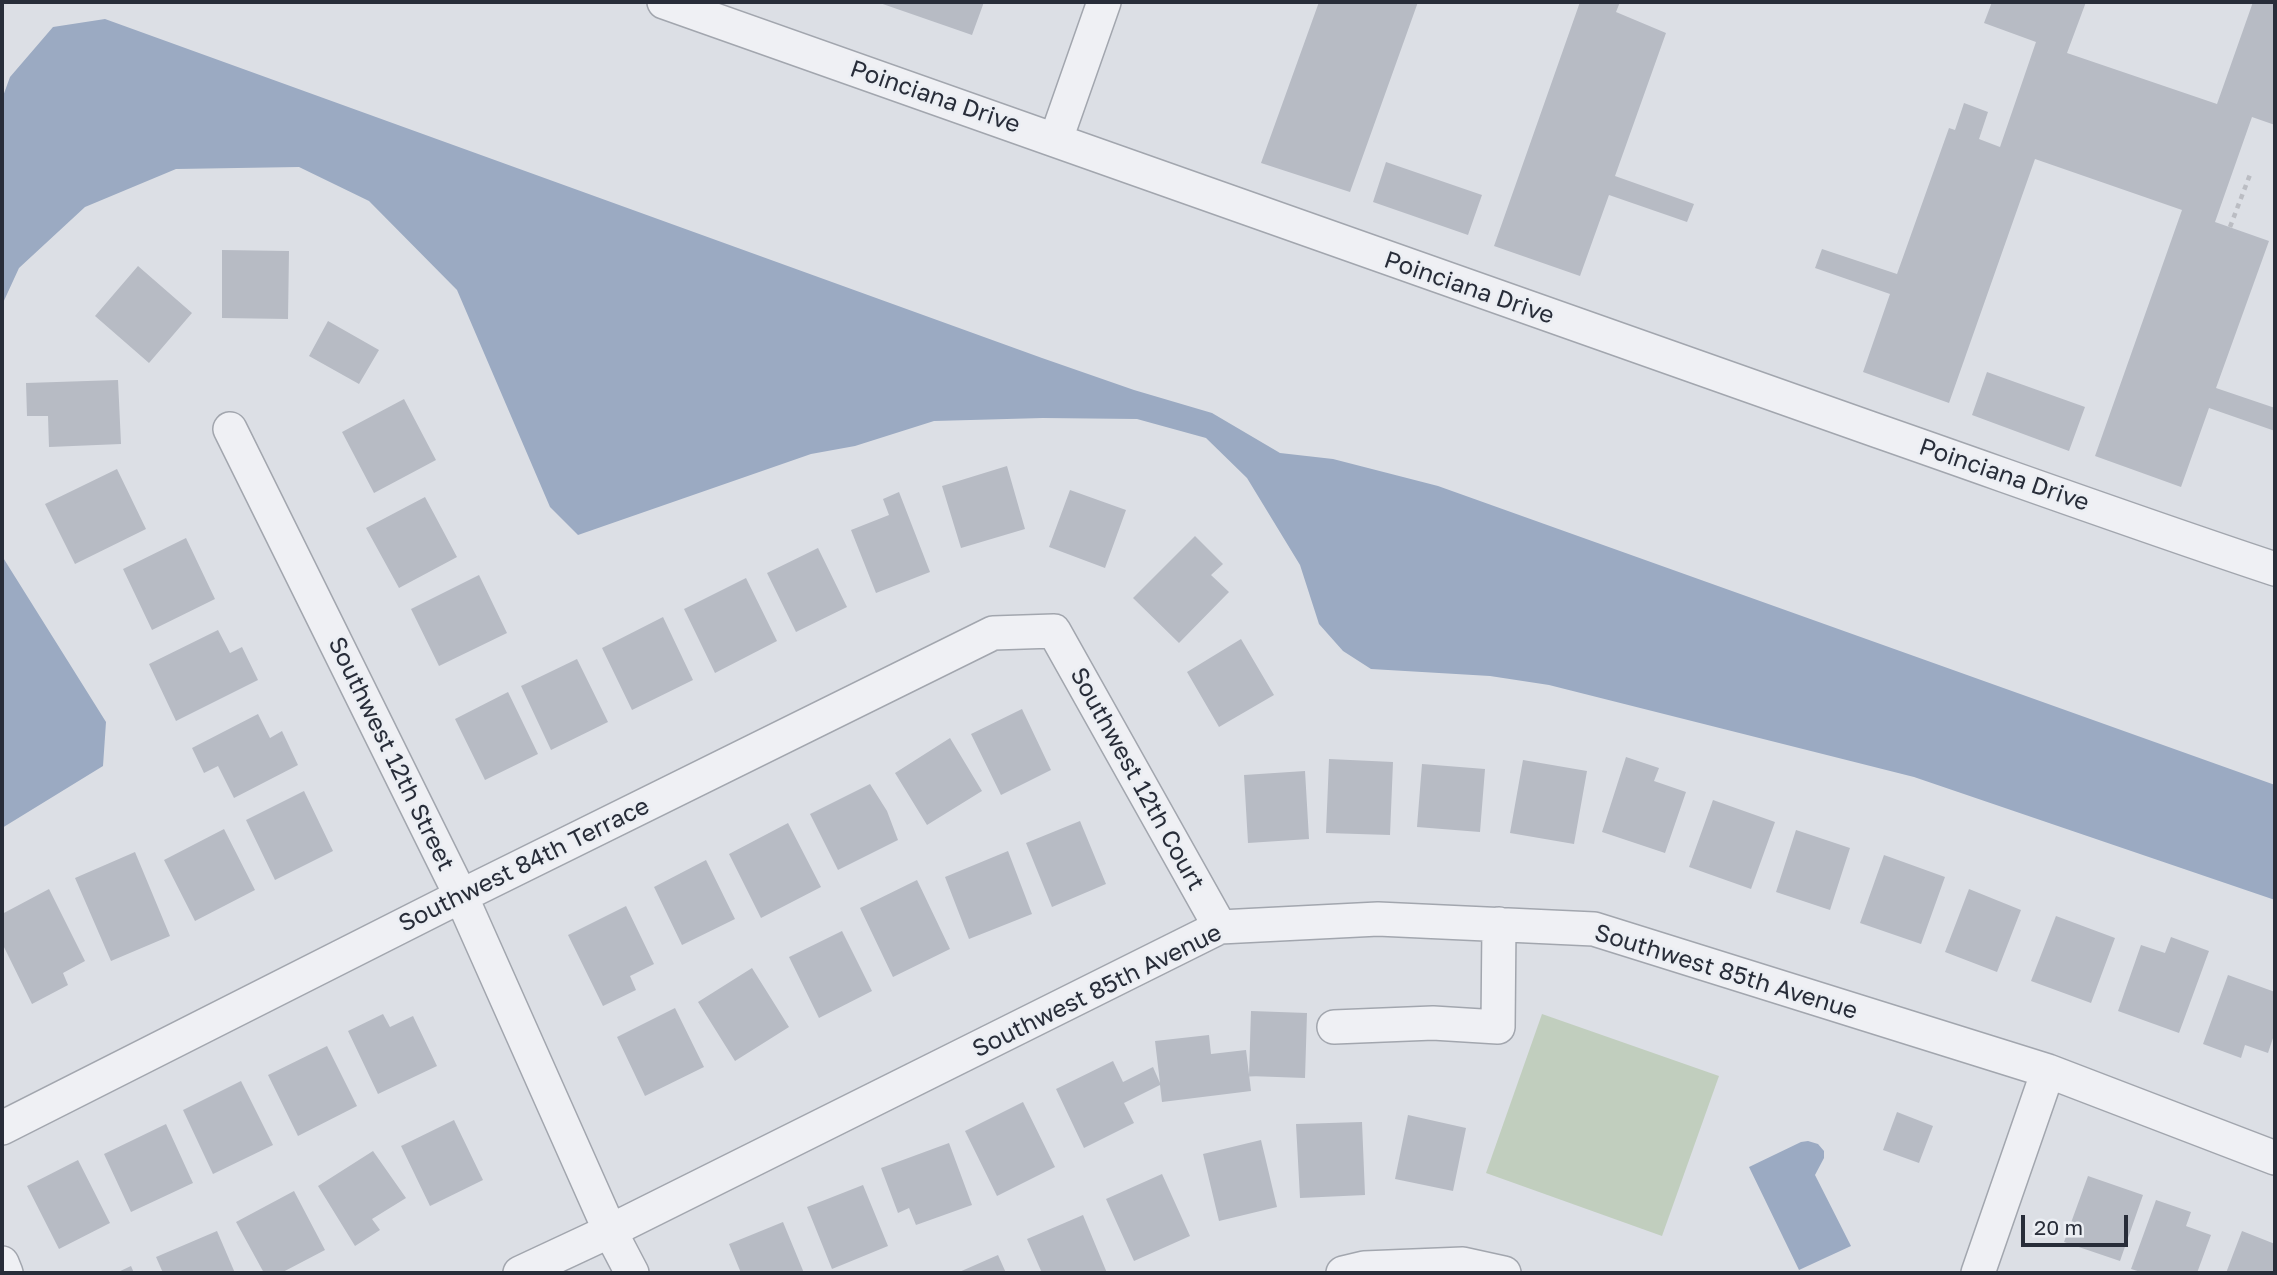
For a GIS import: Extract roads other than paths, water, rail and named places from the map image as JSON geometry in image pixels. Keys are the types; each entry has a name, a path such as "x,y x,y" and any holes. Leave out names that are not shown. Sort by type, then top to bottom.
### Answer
{"street":[{"name":"Poinciana Drive","path":"664,2 1056,139 1496,298 2275,569"},
{"path":"1056,139 1104,2"},
{"name":"Southwest 12th Street","path":"230,429 461,895 610,1231 632,1273"},
{"name":"Southwest 84th Terrace","path":"2,1128 461,895 993,633 1054,631"},
{"name":"Southwest 12th Court","path":"1054,631 1220,927"},
{"name":"Southwest 85th Avenue","path":"520,1273 610,1231 1220,927 1378,919 1594,929 2048,1071 2275,1158"},
{"path":"1334,1027 1433,1024 1498,1027 1499,925"},
{"path":"1978,1273 2048,1071"},
{"path":"2,1263 6,1273"},
{"path":"1343,1273 1364,1268 1463,1264 1504,1273"}],"water":[{"path":"105,19 1042,358 1134,390 1212,413 1280,453 1333,459 1438,486 2275,785 2275,900 1914,777 1549,685 1490,676 1371,669 1343,651 1319,624 1300,565 1247,478 1206,438 1137,419 934,421 855,446 811,454 578,535 550,507 457,290 369,201 299,167 176,169 85,207 19,268 2,305 2,99 10,77 53,27"},
{"path":"2,556 106,722 103,766 2,828"},
{"path":"1808,1141 1818,1144 1824,1151 1824,1158 1815,1175 1851,1246 1799,1270 1749,1167"}]}
